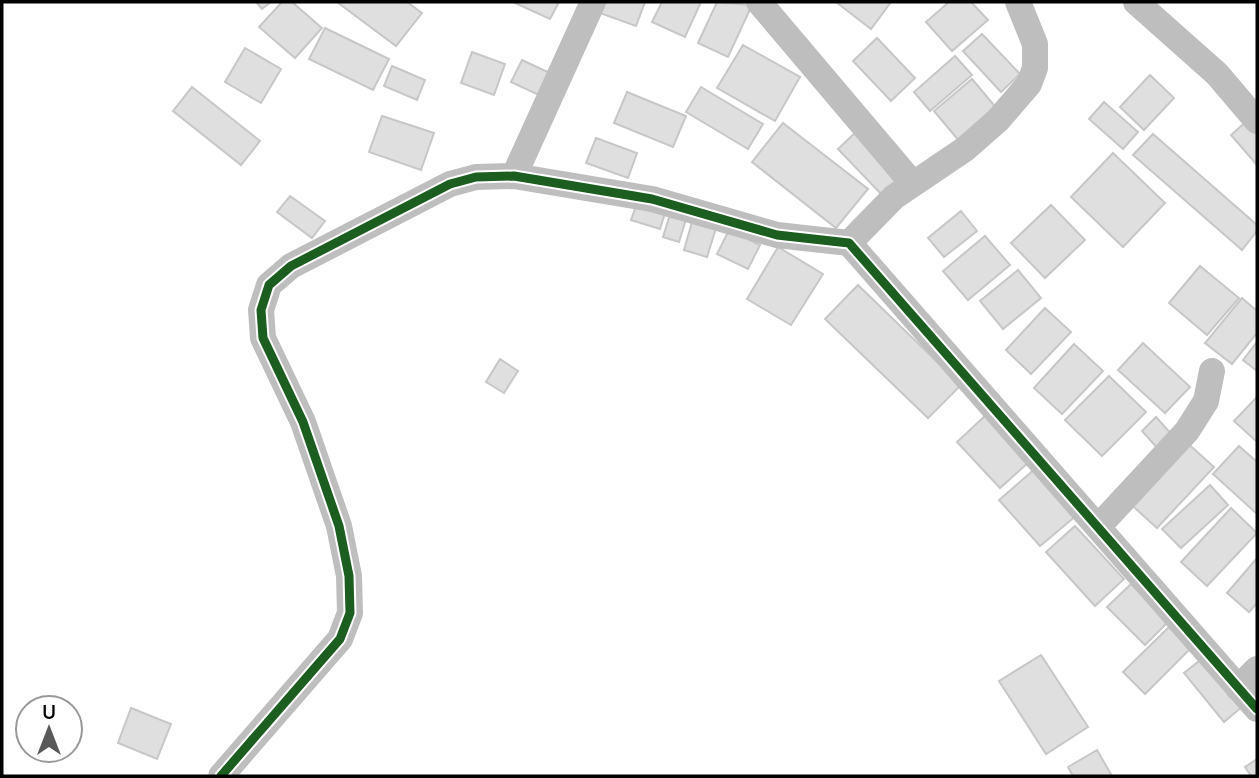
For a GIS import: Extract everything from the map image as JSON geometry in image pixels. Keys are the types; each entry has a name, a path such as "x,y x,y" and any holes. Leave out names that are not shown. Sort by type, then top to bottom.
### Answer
{"street":[{"path":"514,176 593,2"},
{"path":"759,2 913,184"},
{"path":"849,243 894,197 965,149 998,120 1029,84 1035,68 1035,44 1018,2"},
{"path":"1136,2 1217,74 1257,121"},
{"path":"221,776 340,639 350,613 349,576 339,526 303,422 263,338 261,310 269,285 291,266 450,184 476,177 514,176 652,199 777,235 849,243 1257,709"},
{"path":"1098,527 1187,431 1206,401 1212,371"},
{"path":"1238,688 1257,669"}],"building":[{"path":"256,2 271,2 262,9"},
{"path":"282,2 292,2 322,28 295,58 259,27"},
{"path":"337,2 407,2 422,13 396,46"},
{"path":"513,2 559,2 550,19"},
{"path":"601,2 645,2 636,26 597,12"},
{"path":"662,2 701,2 685,37 652,22"},
{"path":"717,2 752,5 728,57 698,43"},
{"path":"836,2 891,2 871,29"},
{"path":"949,2 971,2 988,20 952,51 926,22"},
{"path":"325,28 389,59 373,90 309,59"},
{"path":"982,34 1020,74 1001,92 963,51"},
{"path":"877,38 915,78 891,101 853,61"},
{"path":"743,45 800,77 775,121 717,88"},
{"path":"245,48 281,69 261,103 225,82"},
{"path":"472,52 505,64 494,95 461,83"},
{"path":"955,56 972,75 930,111 914,92"},
{"path":"522,60 552,74 541,96 511,82"},
{"path":"392,66 425,80 417,100 384,86"},
{"path":"1150,75 1174,98 1144,130 1120,107"},
{"path":"972,79 998,110 960,142 934,111"},
{"path":"192,87 260,141 241,165 173,111"},
{"path":"701,87 763,124 748,149 686,112"},
{"path":"627,92 686,116 673,147 614,123"},
{"path":"1104,102 1138,132 1123,149 1089,119"},
{"path":"382,116 434,133 421,170 369,152"},
{"path":"1249,119 1257,129 1257,165 1231,135"},
{"path":"783,123 868,189 836,228 752,162"},
{"path":"858,130 904,178 884,197 838,149"},
{"path":"1153,134 1257,225 1257,231 1242,250 1133,155"},
{"path":"596,138 637,153 628,178 586,163"},
{"path":"1113,153 1165,203 1123,247 1071,197"},
{"path":"290,196 325,221 312,238 277,212"},
{"path":"638,200 666,210 660,229 631,220"},
{"path":"1051,205 1085,240 1045,278 1011,243"},
{"path":"672,208 688,213 679,242 663,237"},
{"path":"961,211 977,231 944,257 928,238"},
{"path":"694,215 718,222 707,257 684,250"},
{"path":"729,230 760,245 748,269 717,254"},
{"path":"985,236 1010,265 968,300 943,271"},
{"path":"778,247 823,274 791,325 747,299"},
{"path":"1200,266 1239,298 1207,335 1169,303"},
{"path":"1018,270 1041,298 1003,329 980,301"},
{"path":"858,285 961,385 928,418 825,319"},
{"path":"1242,298 1257,311 1257,333 1232,364 1205,343"},
{"path":"1045,308 1071,332 1031,374 1006,350"},
{"path":"1257,342 1257,371 1243,360"},
{"path":"1143,343 1190,387 1165,413 1118,370"},
{"path":"1074,344 1103,371 1062,414 1034,388"},
{"path":"500,359 518,371 504,393 486,382"},
{"path":"1109,376 1146,412 1102,456 1065,420"},
{"path":"1257,397 1257,442 1234,421"},
{"path":"986,415 1029,462 1000,488 957,442"},
{"path":"1156,417 1174,437 1160,451 1142,431"},
{"path":"1183,439 1214,467 1157,528 1126,500"},
{"path":"1239,446 1257,462 1257,514 1213,474"},
{"path":"1036,468 1077,515 1040,546 999,500"},
{"path":"1210,485 1228,505 1181,548 1162,529"},
{"path":"1231,508 1257,533 1207,586 1181,562"},
{"path":"1075,526 1124,579 1095,606 1046,552"},
{"path":"1257,558 1257,603 1249,612 1227,593"},
{"path":"1131,584 1169,621 1145,645 1107,607"},
{"path":"1169,627 1190,649 1145,694 1123,672"},
{"path":"1041,655 1088,727 1046,754 999,681"},
{"path":"1203,658 1243,706 1224,722 1184,673"},
{"path":"131,708 171,724 157,759 118,743"},
{"path":"1097,750 1112,776 1073,776 1068,767"},
{"path":"1257,759 1257,776 1251,776 1245,767"}],"cycle path":[{"path":"221,776 340,639 350,613 349,576 339,526 303,422 263,338 261,310 269,285 291,266 450,184 476,177 514,176 652,199 777,235 849,243 1257,709"}]}
